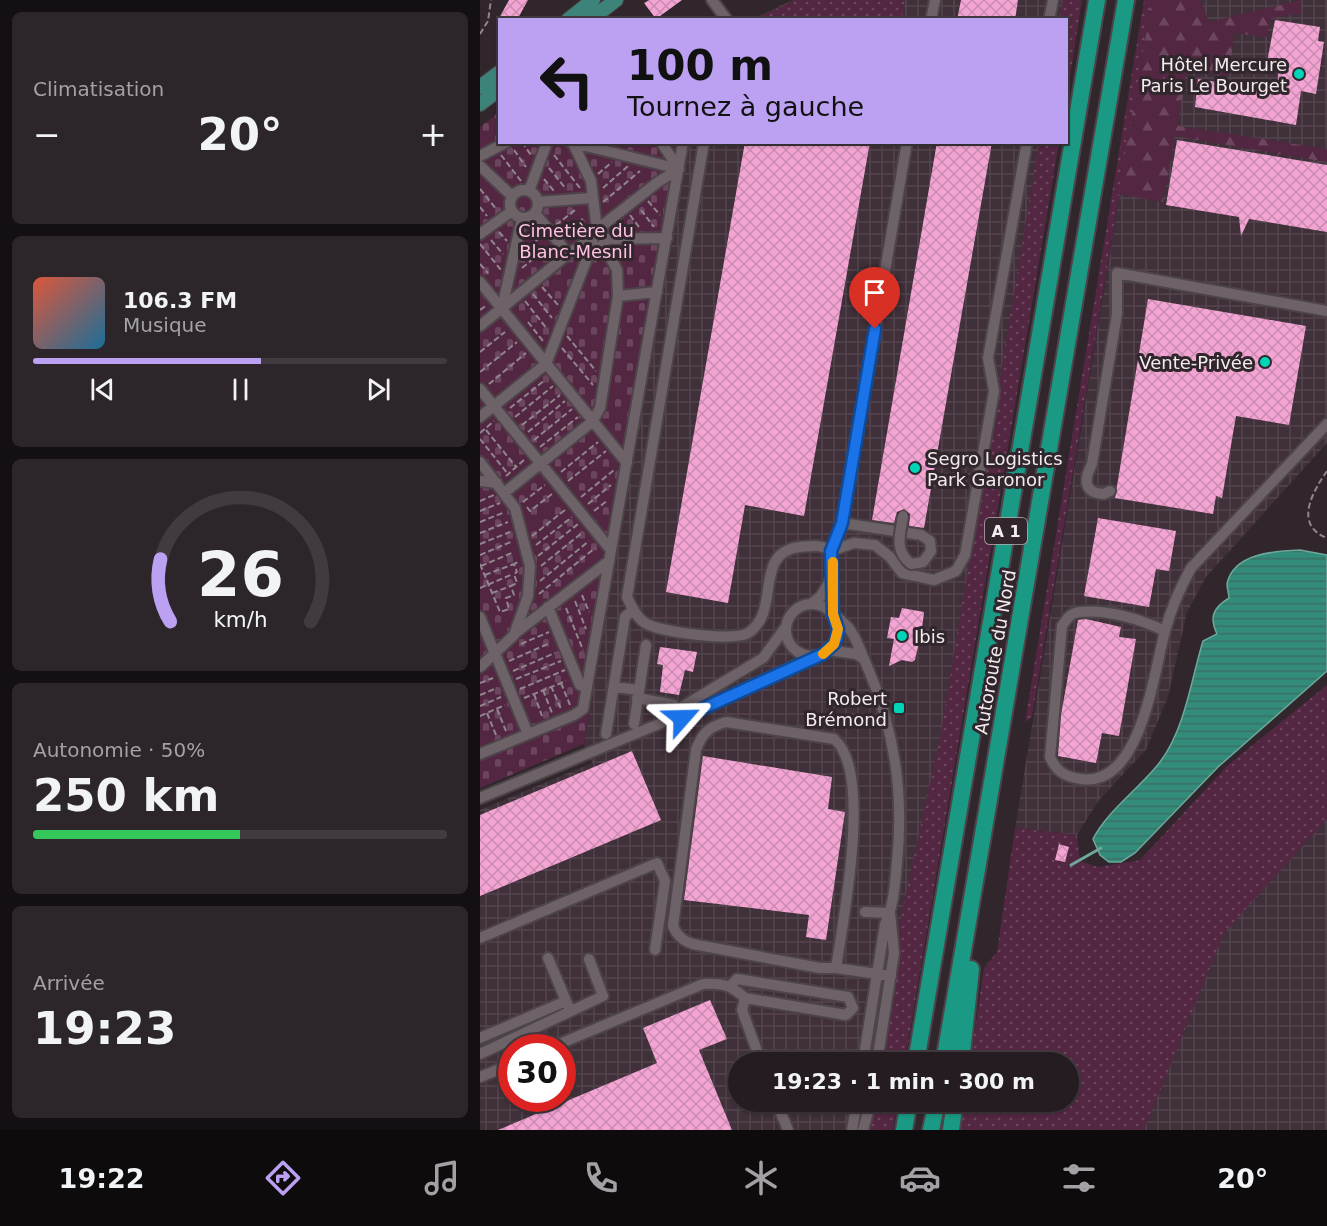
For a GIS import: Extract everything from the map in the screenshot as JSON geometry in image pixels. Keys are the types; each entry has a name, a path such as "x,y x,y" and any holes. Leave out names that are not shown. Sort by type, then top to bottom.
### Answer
{"highway":[{"name":"Autoroute du Nord","path":"918,1052 1097,0"},
{"name":"Autoroute du Nord","path":"946,1052 1126,0"},
{"path":"962,1052 972,963 968,932"},
{"path":"904,1130 907,1112"},
{"path":"932,1130 935,1112"},
{"path":"951,1130 953,1112"}],"main road":[{"path":"571,18 594,0"},
{"path":"593,18 616,0"},
{"path":"480,87 498,74"},
{"path":"480,104 498,90"}],"street":[{"path":"712,0 726,18"},
{"path":"931,18 935,0"},
{"path":"1049,18 1053,0"},
{"path":"480,156 504,144"},
{"path":"546,144 529,191 537,208 568,254"},
{"path":"572,144 679,170"},
{"path":"506,503 541,463 593,421 600,408 618,297 617,270 599,238 590,198 591,181 572,144"},
{"path":"662,144 679,170"},
{"path":"598,534 622,489 683,144"},
{"path":"704,144 628,577 627,597 633,610 641,619 655,627 727,638 748,633 760,618 764,610 771,567 779,554 792,548 818,545 831,551 854,543 875,545 890,557 902,573 934,580 956,571 964,555 994,391 988,358 1027,144"},
{"path":"674,715 682,718 816,656 828,650 837,637 838,629 833,614 831,551 842,523 907,144"},
{"path":"480,166 512,196"},
{"path":"480,417 546,364 603,225 638,197 679,170"},
{"path":"522,218 512,211 510,204 512,196 520,191 529,191"},
{"path":"502,308 522,218 537,208 561,200 590,198"},
{"path":"480,234 512,211"},
{"path":"480,326 568,254 599,238 665,238"},
{"path":"1110,491 1104,494 1090,490 1085,484 1085,476 1092,464 1115,326 1117,273 1327,311"},
{"path":"480,282 627,463"},
{"path":"618,297 657,292"},
{"path":"480,389 598,534 609,561 583,708 560,721 480,754"},
{"path":"1165,631 1139,619 1077,612 1067,617 1062,626 1050,757 1055,768 1065,776 1083,780 1097,779 1117,766 1130,748 1148,707 1165,631 1176,596 1191,568 1327,424"},
{"path":"480,462 496,483 506,503 529,563 528,590 514,635"},
{"path":"480,481 496,483"},
{"path":"842,523 921,535 930,541 931,551 923,562 911,564 902,557 898,547 903,516"},
{"path":"480,667 500,652 514,635 609,561"},
{"path":"480,798 674,715 763,658 785,628 791,613 819,598 832,577"},
{"path":"812,603 820,604 845,622 860,642 864,659 888,722 900,783 900,839 890,913 894,953 879,1052"},
{"path":"548,608 580,685 587,688"},
{"path":"606,734 625,617 633,610"},
{"path":"480,617 500,652 519,700 528,734"},
{"path":"785,628 788,643 794,649 800,654 816,656"},
{"path":"634,724 646,645"},
{"path":"828,650 856,654 864,659"},
{"path":"614,687 674,705 674,715"},
{"path":"837,968 854,831 853,783 842,748 834,739 726,722 712,727 702,735 696,750 673,926 676,932 688,943 820,968 837,968 891,976"},
{"path":"480,938 657,862 664,881 655,950"},
{"path":"865,912 890,913"},
{"path":"865,1052 885,924 890,913"},
{"path":"548,958 572,1013"},
{"path":"480,1054 572,1013 603,996 589,959"},
{"path":"730,986 737,979 848,997 853,1008"},
{"path":"576,1037 703,984 722,983 730,986 745,998 846,1015 853,1008"},
{"path":"745,998 742,1010 757,1052"},
{"path":"480,1038 566,1001"},
{"path":"853,1008 885,1012"},
{"path":"480,1077 498,1070"},
{"path":"781,1112 788,1130"},
{"path":"852,1130 855,1112"},
{"path":"863,1130 868,1112"}],"path":[{"path":"480,34 488,21 491,0"},
{"path":"510,144 561,200"},
{"path":"546,144 590,198"},
{"path":"495,148 529,191"},
{"path":"542,158 574,199"},
{"path":"638,197 669,224"},
{"path":"638,197 665,238"},
{"path":"624,208 648,238"},
{"path":"536,280 565,314"},
{"path":"480,352 515,324"},
{"path":"480,372 524,336"},
{"path":"480,389 533,348"},
{"path":"514,431 566,389"},
{"path":"514,431 566,389"},
{"path":"514,431 566,389"},
{"path":"514,431 566,389"},
{"path":"480,433 485,429 514,431 566,389"},
{"path":"485,429 516,467"},
{"path":"480,439 508,474"},
{"path":"609,441 557,483 523,503 530,511 557,483 609,441"},
{"path":"1327,471 1311,493 1307,510 1310,523 1315,530 1327,538"},
{"path":"524,607 598,534 622,489"},
{"path":"480,511 506,503"},
{"path":"480,544 513,531 508,522 506,503"},
{"path":"480,522 506,503"},
{"path":"480,534 508,522"},
{"path":"510,532 519,539"},
{"path":"529,563 598,534"},
{"path":"529,576 598,534"},
{"path":"528,590 598,534"},
{"path":"511,586 514,595 506,598 509,609 500,612 480,565 519,550 519,539"},
{"path":"480,555 519,539"},
{"path":"484,575 519,561 514,552"},
{"path":"492,593 517,583 514,574 517,572 513,564"},
{"path":"480,588 514,574"},
{"path":"570,590 597,632"},
{"path":"570,590 594,648"},
{"path":"570,590 590,669"},
{"path":"515,647 559,634"},
{"path":"509,661 559,634"},
{"path":"500,652 509,661 520,689 519,700"},
{"path":"516,679 573,667"},
{"path":"480,716 561,683 573,667"},
{"path":"520,689 573,667"},
{"path":"480,683 496,677"},
{"path":"560,721 561,683"},
{"path":"480,695 500,687"},
{"path":"552,687 560,721"},
{"path":"543,690 560,721"},
{"path":"534,694 560,721"},
{"path":"480,706 503,696"},
{"path":"497,709 505,744"},
{"path":"487,713 505,744"}],"shaded area":[{"path":"792,0 1081,0 1068,18 755,18"},
{"path":"1152,0 1327,0 1327,443 1206,577 1187,612 1168,697 1146,750 1099,800 1077,835 1015,828"},
{"path":"690,144 1056,144 896,1052 728,1052 728,1112 886,1112 883,1130 480,1130 480,810 592,763 584,744"},
{"path":"1300,550 1327,555 1327,671 1218,767 1135,853 1121,862 1109,862 1100,855 1093,839 1115,809 1152,772 1169,749 1186,704 1203,641 1217,634 1213,623 1214,613 1219,605 1229,598 1227,584 1231,574 1237,566 1256,556 1279,551"},
{"path":"1327,692 1327,1130 974,1130 1032,1112 1079,1112 1079,1052 1072,1052 1142,865"}],"green space":[{"path":"796,0 905,0 902,18 756,18"},
{"path":"1063,0 1082,0 1068,90 1068,18 1059,18"},
{"path":"1144,0 1152,0 1032,717 1025,722"},
{"path":"1152,0 1200,0 1209,22 1301,0 1301,13 1271,18 1267,37 1234,33 1229,76 1187,70 1177,126 1327,149 1327,162 1175,136 1163,202 1118,194"},
{"name":"Cimetière du Blanc-Mesnil","path":"498,113 498,144 690,144 584,744 480,788 480,127"},
{"path":"1039,144 1059,144 907,1052 883,1052 900,947 899,925 940,738"},
{"path":"1327,685 1327,819 1224,933 1144,1130 960,1130 962,1112 1079,1112 1079,1052 971,1052 984,968 997,952 1015,828 1077,835 1080,861 1098,867 1140,860 1228,765"},
{"path":"873,1112 896,1112 893,1130 869,1130"}],"building":[{"path":"509,0 528,0 518,18 499,18"},
{"path":"649,0 682,0 657,18 644,3"},
{"path":"961,0 1018,0 1015,18 957,18"},
{"name":"Hôtel Mercure Paris Le Bourget","path":"1275,20 1320,27 1318,41 1324,42 1316,94 1301,91 1296,125 1195,107 1198,79 1276,92 1279,69 1266,67"},
{"path":"1177,140 1327,165 1327,232 1249,219 1241,236 1239,217 1166,205"},
{"path":"745,144 870,144 804,516 745,505 728,603 666,592"},
{"path":"937,144 992,144 924,528 909,526 910,514 904,509 897,512 894,523 872,520"},
{"path":"1148,299 1306,326 1289,425 1236,416 1222,498 1216,496 1213,514 1115,498"},
{"path":"1098,518 1176,531 1169,571 1156,569 1149,607 1084,596"},
{"name":"Ibis","path":"902,608 924,612 922,629 915,660 912,662 902,660 889,666 894,639 887,638 891,617 899,618"},
{"path":"1086,619 1121,627 1119,637 1136,639 1119,736 1102,733 1096,763 1058,756 1061,715 1078,620"},
{"path":"660,647 697,652 693,672 685,670 679,695 660,692 663,665 657,664"},
{"path":"632,751 661,820 480,896 480,815"},
{"path":"703,756 832,777 828,809 845,812 826,940 806,937 809,915 684,900"},
{"path":"1059,844 1069,847 1065,862 1055,860"},
{"path":"710,1000 727,1039 699,1050 732,1130 498,1130 541,1112 576,1112 576,1097 657,1063 643,1028"}],"waterway":[{"path":"1071,865 1101,848"}],"slow traffic":[{"path":"823,654 834,644 838,629 833,614 833,562"}],"place":[{"name":"Hôtel Mercure Paris Le Bourget","path":"1299,74"},
{"name":"Vente-Privée","path":"1265,362"},
{"name":"Segro Logistics Park Garonor","path":"915,468"},
{"name":"Ibis","path":"902,636"},
{"name":"Robert Brémond","path":"899,708"}],"route":[{"path":"682,718 823,654 834,644 838,629 833,614 831,551 842,523 875,329"}]}
